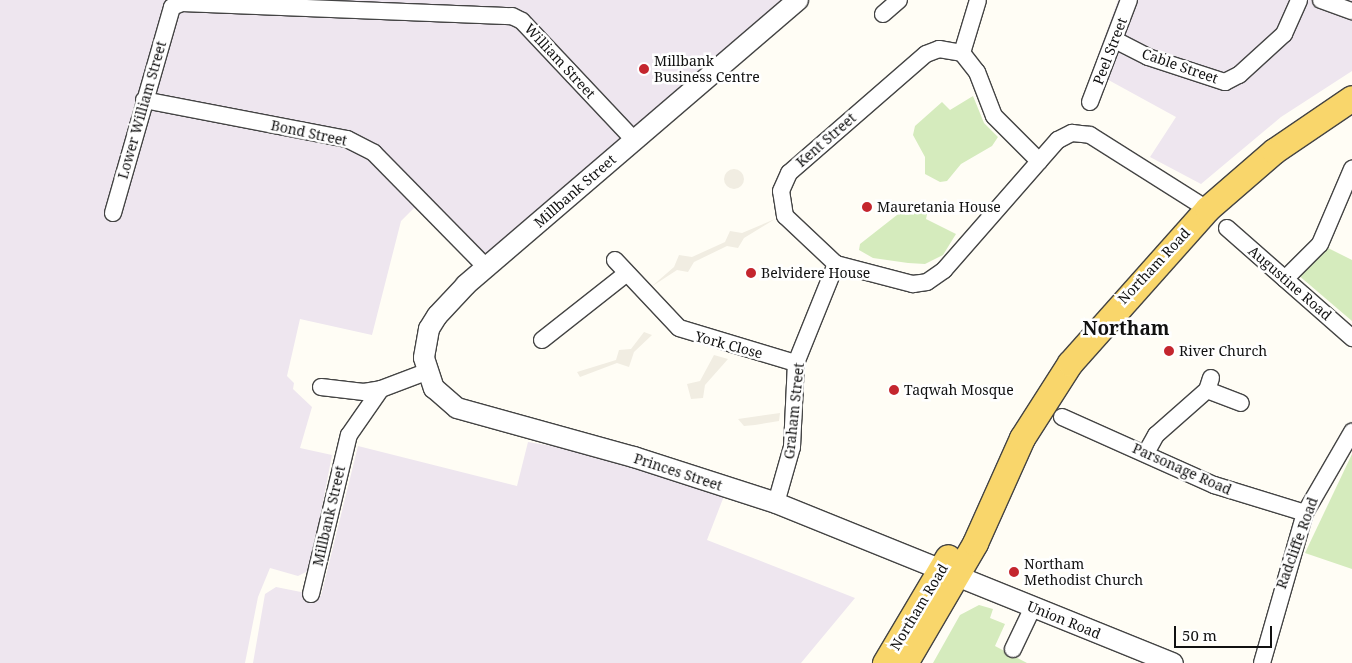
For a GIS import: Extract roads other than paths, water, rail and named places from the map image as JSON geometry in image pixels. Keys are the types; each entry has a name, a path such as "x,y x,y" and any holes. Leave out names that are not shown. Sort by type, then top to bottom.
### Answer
{"main road":[{"name":"Northam Road","path":"905,663 947,576 989,503 1022,438 1070,363 1207,209 1274,151 1352,98"},
{"name":"Northam Road","path":"885,663 947,576"}],"street":[{"name":"Millbank Street","path":"426,372 429,329 486,268 798,0"},
{"path":"883,14 899,0"},
{"path":"978,0 962,53 977,72 994,116 1039,161"},
{"name":"Peel Street","path":"1090,102 1130,0"},
{"name":"Cable Street","path":"1115,40 1148,57 1225,82 1239,76 1284,34 1299,0"},
{"path":"1321,0 1352,11"},
{"name":"William Street","path":"172,6 284,6 512,16 522,20 634,140"},
{"name":"Lower William Street","path":"113,213 172,6"},
{"name":"Kent Street","path":"962,53 939,49 926,54 789,173 781,191 785,216 836,264 904,283 927,282 944,270 1064,135 1090,135 1207,209"},
{"name":"Bond Street","path":"144,100 347,139 374,153 486,268"},
{"path":"1285,279 1320,244 1352,169"},
{"name":"Augustine Road","path":"1227,228 1352,338"},
{"name":"York Close","path":"615,260 626,274 685,332 796,362"},
{"name":"Graham Street","path":"776,503 792,447 796,362 836,264"},
{"path":"542,340 626,274"},
{"path":"321,387 364,392 381,389 426,372"},
{"name":"Princes Street","path":"426,372 446,403 456,408 634,457 776,503 947,576"},
{"path":"1146,453 1156,435 1209,384 1241,403"},
{"name":"Millbank Street","path":"311,594 349,435 381,389"},
{"name":"Parsonage Road","path":"1062,417 1246,497 1305,513"},
{"name":"Radcliffe Road","path":"1262,663 1305,513 1352,432"},
{"name":"Union Road","path":"947,576 1032,607 1143,658 1173,663"},
{"path":"1013,649 1032,607"}],"place":[{"name":"Millbank Business Centre","path":"644,69"},
{"name":"Mauretania House","path":"867,207"},
{"name":"Belvidere House","path":"751,273"},
{"name":"River Church","path":"1169,351"},
{"name":"Taqwah Mosque","path":"894,390"},
{"name":"Northam Methodist Church","path":"1014,572"}],"district":[{"name":"Northam","path":"1126,329"}]}
